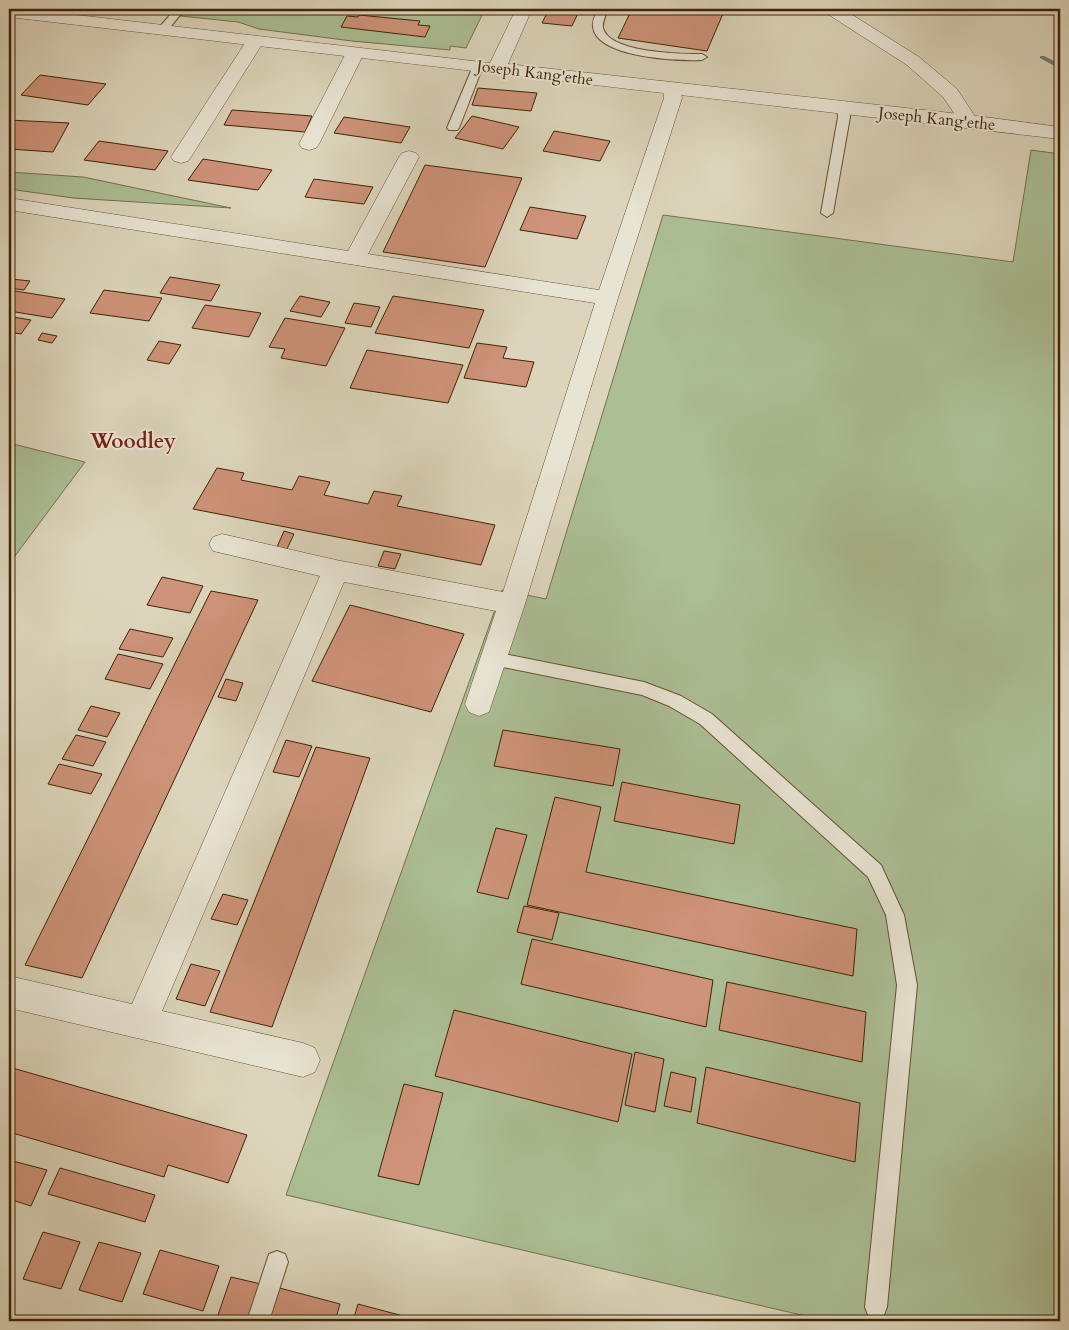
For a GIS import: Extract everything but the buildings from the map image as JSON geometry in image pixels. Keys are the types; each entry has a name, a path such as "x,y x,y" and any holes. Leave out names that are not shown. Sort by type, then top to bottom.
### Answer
{"street":[{"path":"497,68 524,9"},
{"path":"832,9 913,61 950,93 970,121"},
{"name":"Joseph Kang'ethe","path":"9,12 672,89 970,121 1060,133"},
{"path":"181,157 255,41"},
{"path":"309,144 355,53"},
{"path":"479,704 607,298 673,98 672,89"},
{"path":"355,258 409,157"},
{"path":"9,204 607,298"},
{"path":"222,544 336,570 512,604"},
{"path":"140,1023 336,570"},
{"path":"9,992 303,1060"}],"lane":[{"path":"163,29 180,9"},
{"path":"603,9 598,21 598,29 604,39 611,43 652,54 678,58 702,57"},
{"path":"453,128 478,66"},
{"path":"827,213 844,117 843,108"},
{"path":"494,659 644,689 675,700 706,719 874,871 895,916 907,985 876,1307"},
{"path":"258,1321 277,1262"}],"green space":[{"path":"114,9 485,9 466,48 450,46 450,50 352,41 259,29 238,22"},
{"path":"1031,150 1060,154 1060,1321 827,1321 286,1195 502,590 546,599 663,215 1013,262"},
{"path":"9,172 83,177 231,208 73,198 9,189"},
{"path":"9,443 85,462 9,564"}],"waterway":[{"path":"1042,57 1060,67"}],"district":[{"name":"Woodley","path":"133,441"}]}
